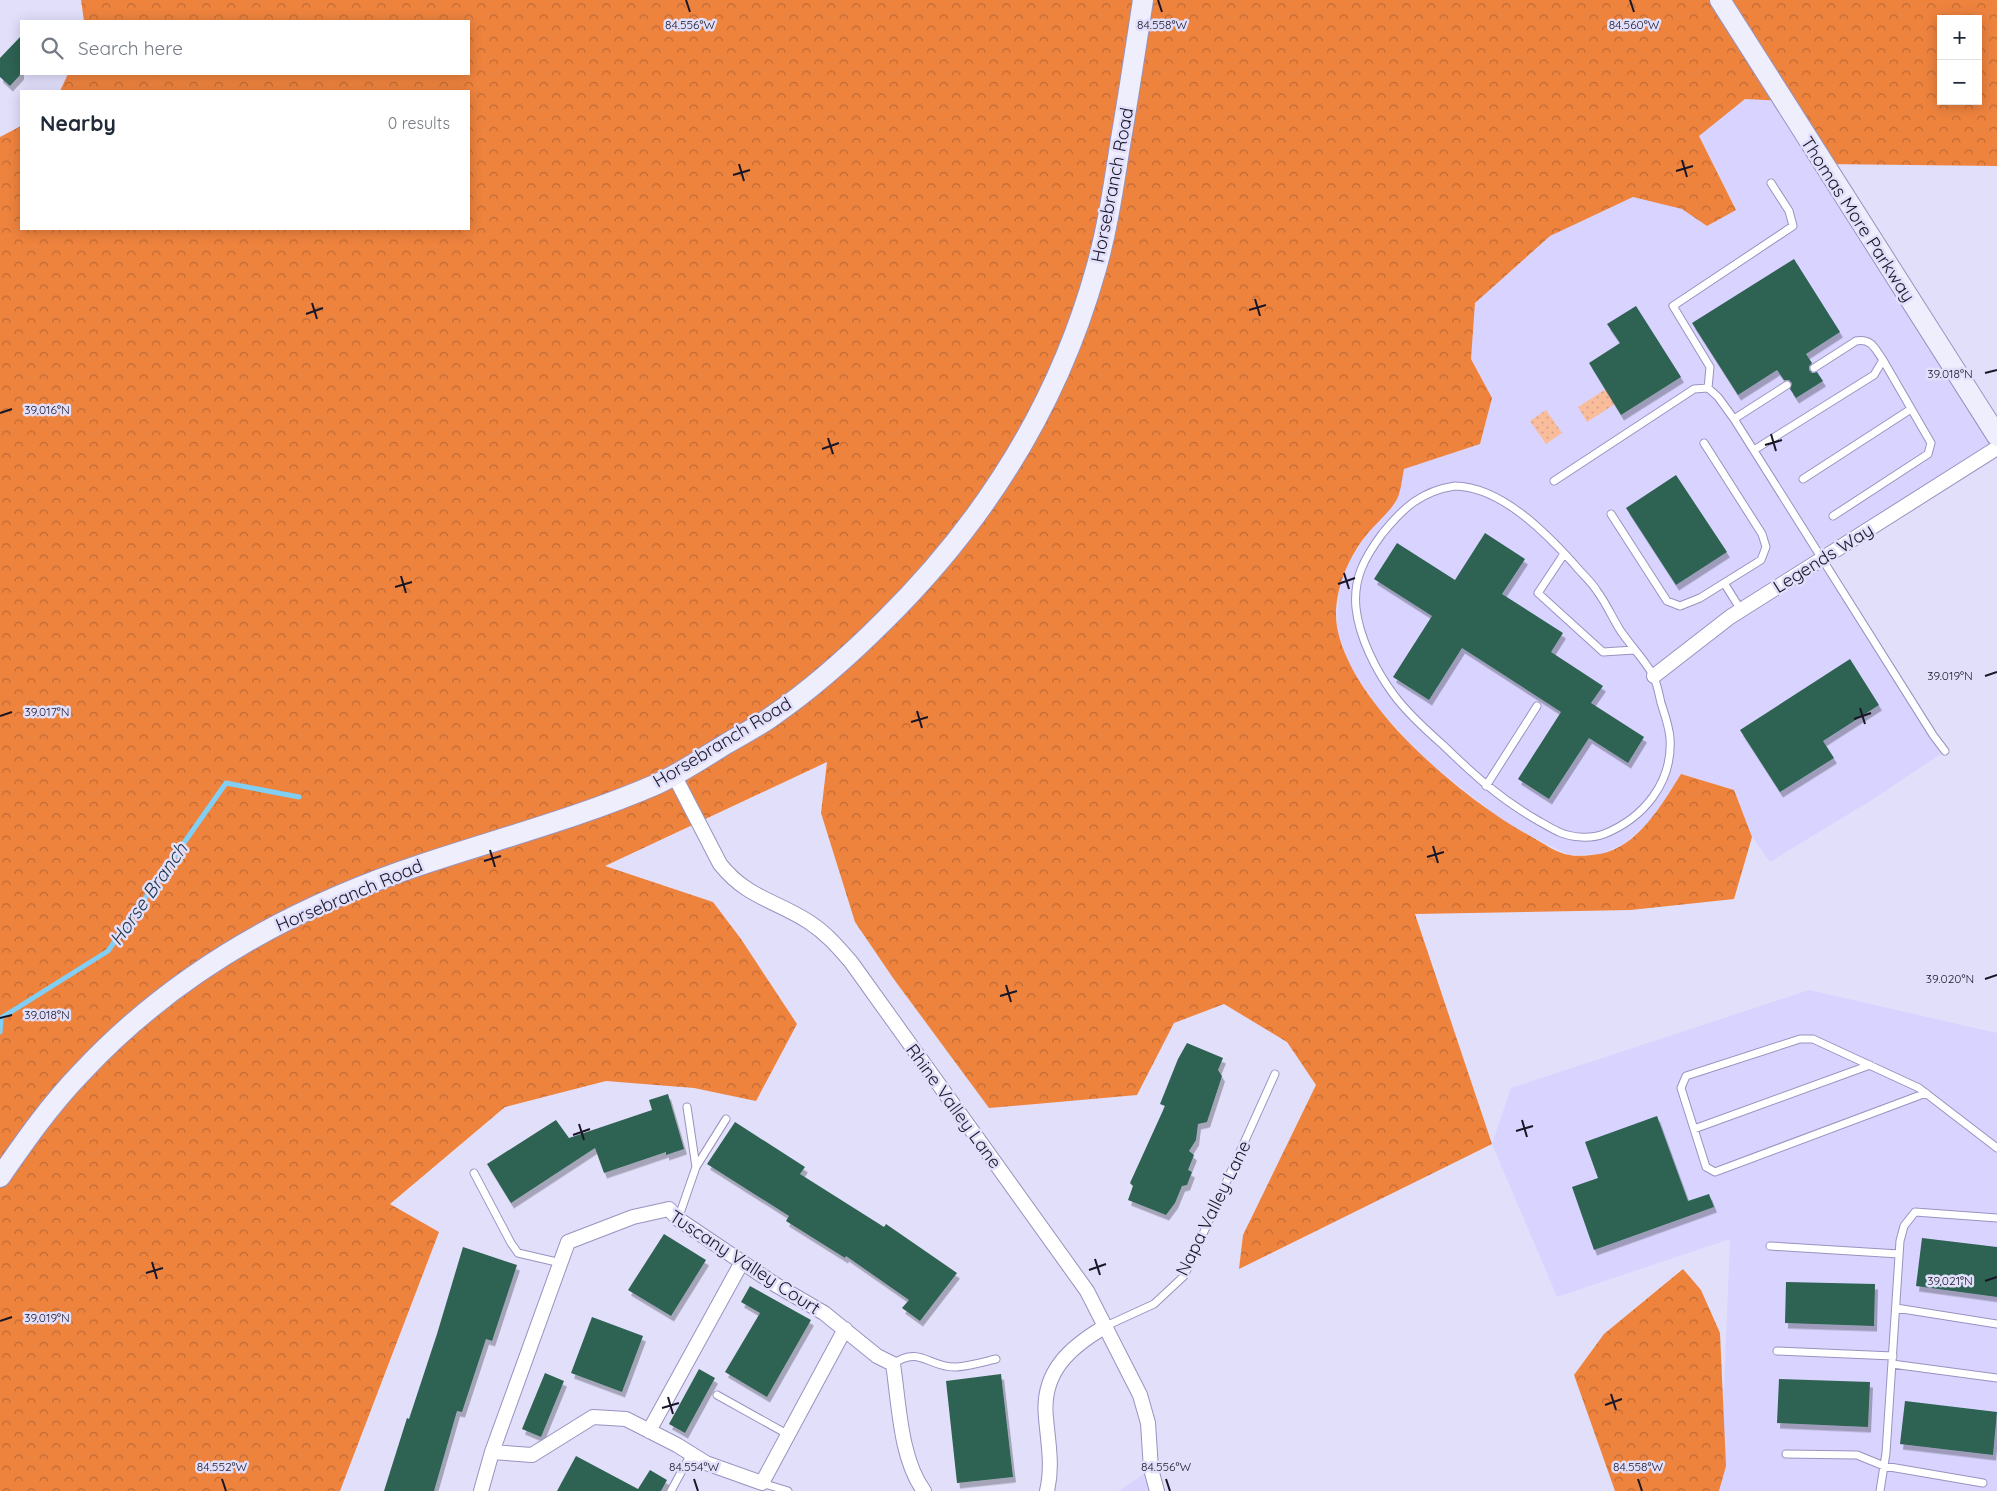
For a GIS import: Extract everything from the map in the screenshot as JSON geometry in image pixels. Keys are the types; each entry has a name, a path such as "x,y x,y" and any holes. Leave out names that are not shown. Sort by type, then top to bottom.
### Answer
{"street":[{"name":"Horsebranch Road","path":"0,1177 36,1125 80,1073 170,992 238,946 290,918 349,892 419,865 587,811 652,786 674,775 770,718 859,646 919,587 960,539 1017,454 1045,404 1071,346 1096,270 1110,210 1143,0"},
{"name":"Thomas More Parkway","path":"1720,0 1997,436"},
{"name":"Legends Way","path":"1654,676 1741,610 1997,448"},
{"name":"Rhine Valley Lane","path":"674,775 720,864 730,876 740,886 808,922 830,938 850,962 1087,1291 1140,1395 1148,1423 1151,1469 1157,1491"},
{"name":"Tuscany Valley Court","path":"481,1491 492,1452 568,1242 633,1217 669,1209 678,1219 776,1285 824,1313 878,1356 892,1364"},
{"path":"649,1431 742,1262"},
{"name":"Napa Valley Lane","path":"1047,1491 1050,1479 1050,1448 1045,1415 1046,1392 1049,1382 1059,1363 1072,1349 1106,1326"},
{"path":"492,1452 532,1455 593,1417 626,1420 706,1463 762,1483 845,1329"},
{"path":"892,1364 905,1443 915,1480 924,1491"}],"lane":[{"path":"1708,388 1710,367 1673,306 1793,226 1789,211 1772,183"},
{"path":"1814,368 1856,341 1864,340 1872,344 1931,443 1928,454 1833,516"},
{"path":"1754,450 1874,375 1882,360"},
{"path":"1734,419 1787,384"},
{"path":"1554,481 1694,389 1708,388 1718,396 1734,419 1933,735 1945,751"},
{"path":"1803,479 1911,409"},
{"path":"1610,514 1667,601 1680,606 1700,598 1761,560 1766,547 1762,534 1704,443"},
{"path":"1465,486 1489,494 1524,517 1558,546 1597,590 1634,650 1654,676 1670,739 1668,770 1656,793 1635,816 1619,827 1600,836 1580,837 1560,833 1520,810 1486,786 1427,731 1394,695 1373,661 1359,623 1356,608 1356,589 1360,568 1370,550 1411,502 1439,488 1465,486"},
{"path":"1564,554 1538,593 1603,652 1634,650"},
{"path":"1724,583 1741,610"},
{"path":"1486,786 1537,706"},
{"path":"1926,1093 1715,1172 1706,1166 1681,1088 1686,1076 1800,1039 1813,1039 1919,1088 1926,1093 1997,1148"},
{"path":"1694,1129 1870,1065"},
{"name":"Napa Valley Lane","path":"1106,1326 1154,1304 1184,1276 1275,1074"},
{"path":"687,1107 696,1167"},
{"path":"678,1219 696,1167 726,1119"},
{"path":"474,1173 518,1253 561,1263"},
{"path":"1880,1491 1884,1466 1893,1356 1900,1241 1904,1226 1915,1212 1997,1218"},
{"path":"1770,1246 1899,1254"},
{"path":"1896,1308 1997,1324"},
{"path":"1777,1350 1893,1356"},
{"path":"892,1364 902,1357 917,1356 939,1364 956,1367 996,1359"},
{"path":"1892,1364 1997,1378"},
{"path":"717,1395 787,1434"},
{"path":"671,1491 692,1454"},
{"path":"1786,1454 1857,1456 1884,1466 1983,1483"},
{"path":"762,1483 788,1491"}],"shaded area":[{"path":"1745,98 1783,101 1997,448 1823,558 1945,751 1875,798 1770,862 1752,837 1734,790 1681,774 1652,819 1625,843 1601,854 1569,855 1506,823 1426,760 1378,708 1349,664 1341,642 1337,625 1339,591 1344,570 1367,534 1396,501 1404,469 1480,444 1492,398 1471,359 1475,303 1550,236 1633,197 1683,209 1707,226 1736,209 1699,136"},
{"path":"1606,389 1615,404 1587,422 1578,407"},
{"path":"1546,410 1562,433 1546,444 1530,421"},
{"path":"1809,990 1997,1033 1997,1491 1720,1491 1730,1239 1557,1297 1492,1144 1511,1088"},
{"path":"1151,1469 1157,1491 1119,1491"}],"green space":[{"path":"81,0 1997,0 1997,166 1823,164 1783,101 1745,99 1699,136 1736,210 1707,226 1682,209 1633,197 1550,236 1475,303 1471,359 1492,398 1480,444 1404,469 1398,498 1361,543 1348,565 1339,589 1336,614 1337,627 1347,657 1364,688 1387,719 1415,748 1445,776 1505,821 1565,854 1581,856 1600,854 1614,850 1637,834 1657,811 1681,774 1734,790 1752,837 1734,899 1631,910 1415,914 1492,1144 1239,1269 1243,1235 1316,1085 1287,1042 1224,1004 1174,1023 1137,1095 989,1108 893,978 855,922 821,813 827,762 605,866 713,902 741,939 797,1024 756,1101 694,1088 606,1081 505,1107 390,1204 439,1232 340,1491 0,1491 0,137 20,127 20,230 470,230 470,90 60,90 68,75 470,75 470,20 84,20"},
{"path":"1683,1269 1701,1290 1720,1333 1726,1466 1719,1491 1615,1491 1574,1375 1604,1334"}],"building":[{"path":"20,37 20,75 10,86 0,77 0,58"},
{"path":"1794,259 1840,332 1806,354 1812,363 1809,366 1809,370 1812,373 1817,372 1823,381 1796,398 1790,389 1792,383 1789,380 1784,380 1777,370 1738,395 1692,323"},
{"path":"1636,306 1681,377 1621,415 1589,363 1620,343 1607,324"},
{"path":"1676,475 1727,552 1676,585 1626,508"},
{"path":"1485,533 1525,559 1502,594 1563,633 1551,652 1603,686 1591,703 1644,737 1628,763 1589,738 1549,799 1518,779 1561,712 1462,648 1429,700 1393,677 1432,616 1374,579 1397,543 1455,580"},
{"path":"1850,659 1879,705 1823,741 1834,758 1780,792 1740,730"},
{"path":"1187,1043 1223,1058 1218,1070 1222,1076 1207,1122 1198,1124 1196,1140 1189,1151 1194,1155 1188,1170 1192,1172 1187,1185 1182,1186 1175,1203 1166,1215 1128,1200 1133,1186 1130,1183 1165,1106 1160,1104 1178,1059"},
{"path":"668,1094 684,1149 666,1155 666,1152 604,1173 595,1148 511,1203 487,1164 556,1120 569,1138 652,1110 649,1100"},
{"path":"1657,1116 1688,1201 1709,1194 1714,1207 1594,1250 1572,1187 1598,1178 1585,1142"},
{"path":"735,1122 805,1167 800,1174 884,1227 886,1224 957,1273 920,1321 902,1308 909,1300 846,1256 845,1258 786,1221 789,1216 707,1164"},
{"path":"664,1234 706,1260 671,1316 628,1290"},
{"path":"1922,1238 1997,1247 1997,1297 1916,1286"},
{"path":"463,1247 517,1265 492,1341 486,1339 462,1412 457,1411 434,1491 384,1491 407,1418 409,1419 437,1334"},
{"path":"1786,1282 1875,1284 1874,1326 1785,1323"},
{"path":"750,1286 811,1320 767,1397 725,1372 760,1313 741,1302"},
{"path":"592,1317 643,1336 622,1392 571,1373"},
{"path":"699,1369 715,1378 685,1433 669,1424"},
{"path":"545,1373 564,1381 541,1437 522,1429"},
{"path":"1001,1374 1013,1477 957,1483 946,1381"},
{"path":"1779,1379 1870,1382 1868,1427 1777,1423"},
{"path":"1905,1401 1997,1412 1993,1455 1900,1444"},
{"path":"576,1456 638,1489 650,1470 667,1480 661,1491 557,1491"}],"waterway":[{"name":"Horse Branch","path":"0,1032 1,1018 108,951 226,783 299,797"}]}
